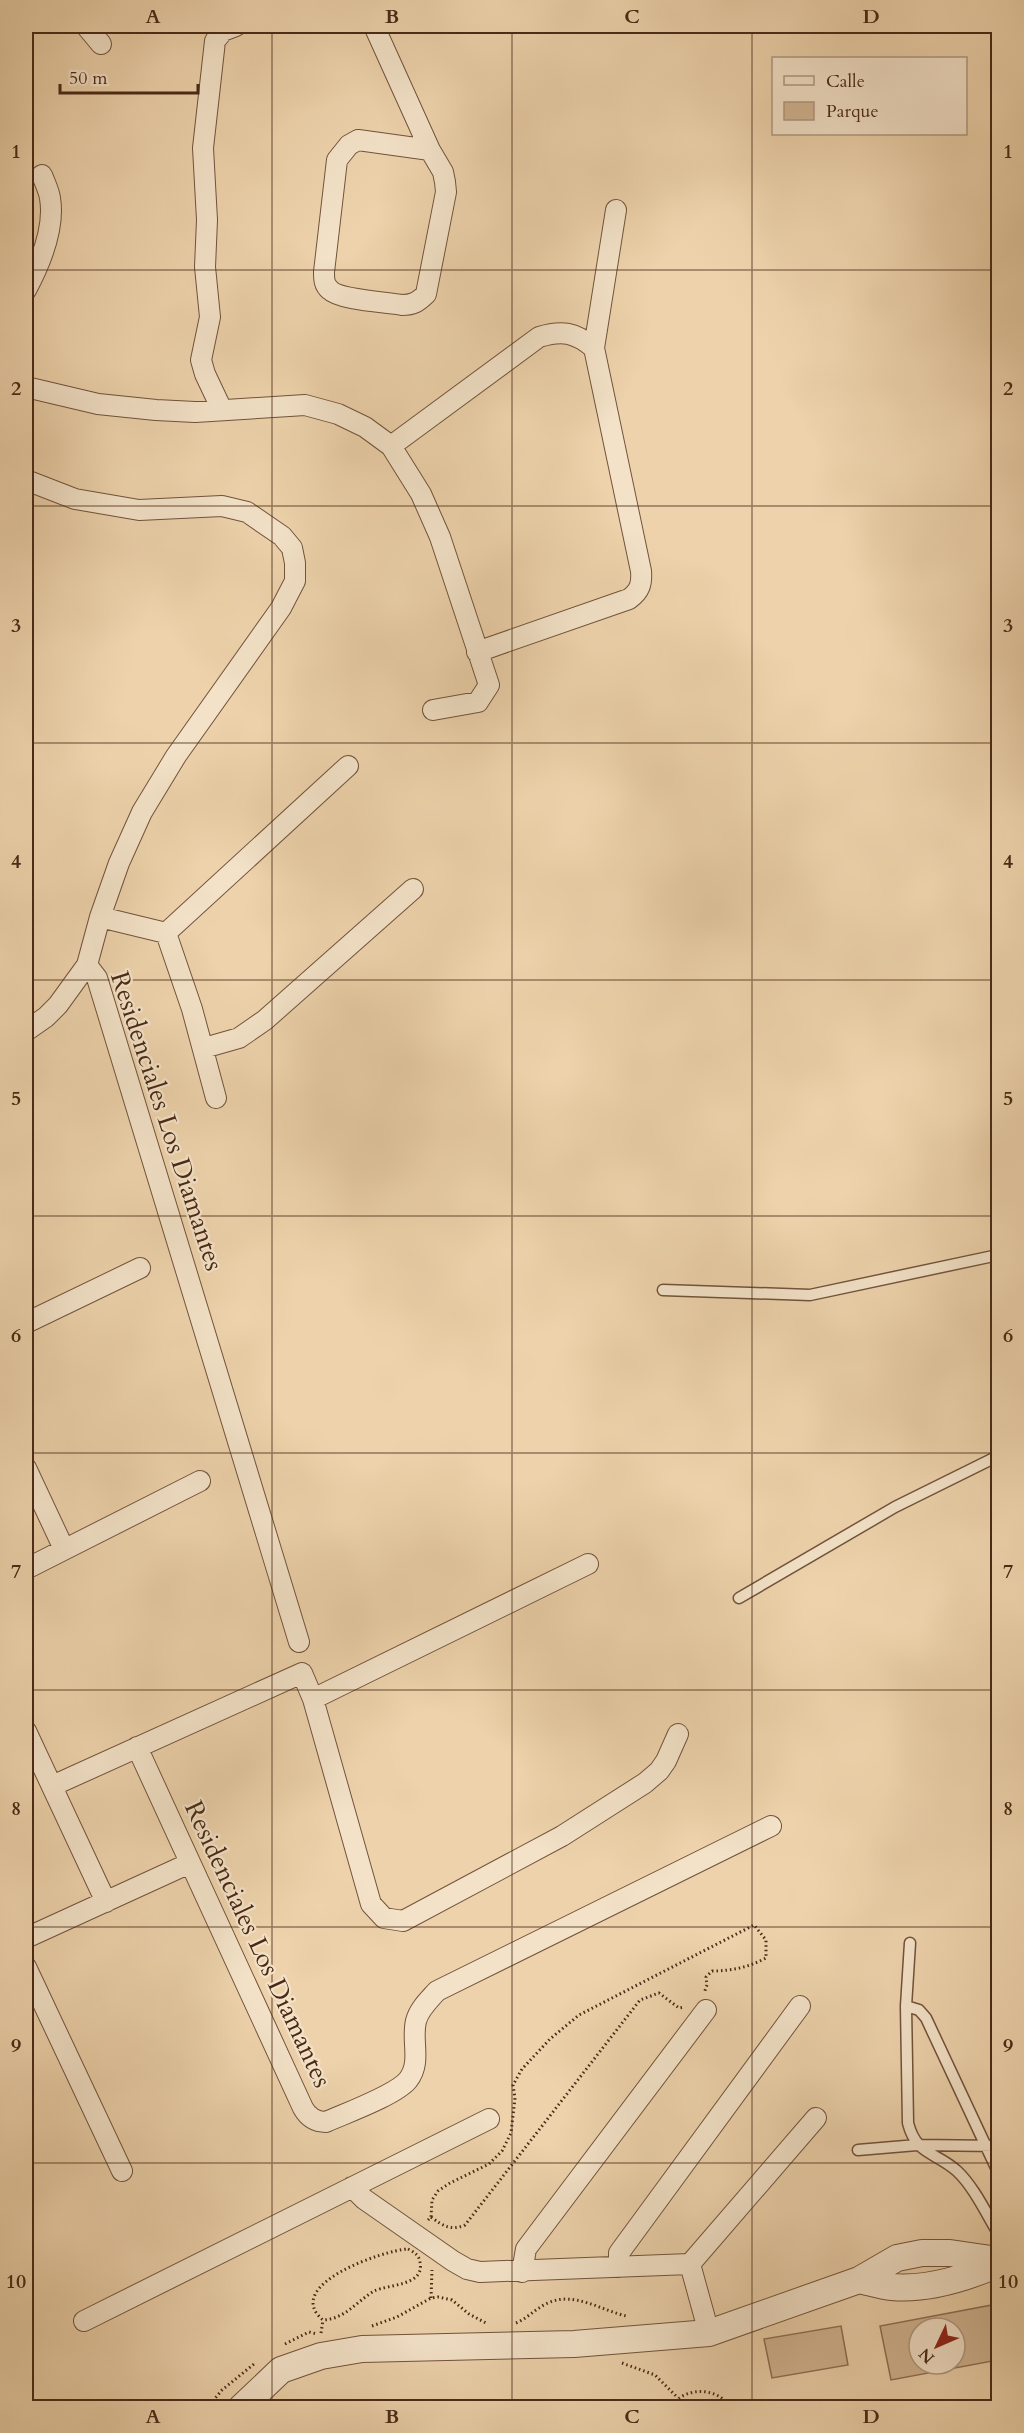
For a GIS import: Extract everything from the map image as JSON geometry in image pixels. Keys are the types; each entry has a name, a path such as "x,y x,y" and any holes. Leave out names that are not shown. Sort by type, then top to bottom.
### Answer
{"street":[{"path":"86,26 101,44"},
{"path":"222,410 201,360 210,317 205,267 207,220 203,148 215,41 223,31 236,26"},
{"path":"374,26 430,150 443,172 446,192 426,294 412,305 402,305 341,295 330,291 324,281 324,272 337,160 349,145 358,140 430,150"},
{"path":"26,290 37,270 48,237 51,199 42,175"},
{"path":"477,652 629,599 637,594 642,584 639,560 594,348 616,210"},
{"path":"391,446 539,338 552,333 566,333 582,338 594,348"},
{"path":"26,387 98,404 185,411 305,405 338,414 365,427 391,446 421,494 440,537 489,685 478,702 433,710"},
{"name":"Residenciales Los Diamantes","path":"26,480 75,500 139,510 222,506 247,512 282,536 292,548 296,563 295,580 281,608 176,756 142,813 119,863 100,917 87,965 97,978 299,1642"},
{"path":"166,933 348,766"},
{"path":"204,1047 239,1038 265,1020 413,889"},
{"path":"100,917 166,933"},
{"path":"166,933 204,1047 216,1098"},
{"path":"26,1031 58,1005 87,965"},
{"path":"26,1323 140,1268"},
{"path":"26,1468 64,1549"},
{"path":"26,1569 200,1481"},
{"path":"313,1699 588,1564"},
{"path":"52,1786 298,1674 304,1675 313,1699 371,1904 384,1918 396,1921 409,1919 597,1815 659,1771 672,1750 678,1734"},
{"path":"26,1731 106,1902"},
{"name":"Residenciales Los Diamantes","path":"137,1748 303,2108 312,2118 326,2122 403,2085 416,2063 416,2022 428,2000 448,1985 771,1826"},
{"path":"26,1938 190,1863"},
{"path":"26,1967 122,2171"},
{"path":"522,2272 526,2249 699,2004"},
{"path":"619,2267 619,2253 800,2006"},
{"path":"352,2187 419,2244 467,2269 480,2272 690,2264 816,2118"},
{"path":"84,2321 489,2119"},
{"path":"241,2408 281,2370 321,2356 362,2349 574,2344 709,2333 859,2280 897,2258 922,2253 950,2253 999,2262"},
{"path":"690,2264 709,2333"}],"lane":[{"path":"663,1290 810,1295 999,1255"},
{"path":"739,1598 895,1507 999,1456"},
{"path":"910,1943 906,2006 908,2123 911,2135 917,2145 957,2171 999,2233"},
{"path":"906,2006 919,2010 926,2018 999,2172"},
{"path":"858,2150 917,2145 999,2146"}],"path":[{"path":"419,2244 395,2250 334,2276 314,2293 313,2305 318,2316 322,2320 336,2319 375,2291 414,2279 420,2271 419,2244 431,2217 432,2200 438,2191 489,2164 502,2151 511,2133 515,2098 513,2085 522,2069 550,2039 579,2014 754,1925 766,1940 766,1958 753,1965 727,1971 712,1971 706,1977 707,1985 699,2004 679,2008 659,1993 640,2000 465,2225 457,2228 444,2227 431,2217"},
{"path":"419,2244 431,2298"},
{"path":"369,2327 397,2317 431,2298 438,2297 452,2300 469,2314 487,2324"},
{"path":"507,2325 525,2319 541,2306 561,2299 581,2301 608,2312 636,2318"},
{"path":"314,2339 331,2334"},
{"path":"621,2363 655,2375 678,2398"},
{"path":"669,2408 678,2398 696,2391 705,2391 723,2398 732,2408"}],"green space":[{"path":"992,2305 998,2360 967,2366 967,2316 933,2316"},
{"path":"907,2321 907,2376 912,2376 891,2380 880,2326"},
{"path":"841,2326 848,2365 772,2378 764,2339"}]}
